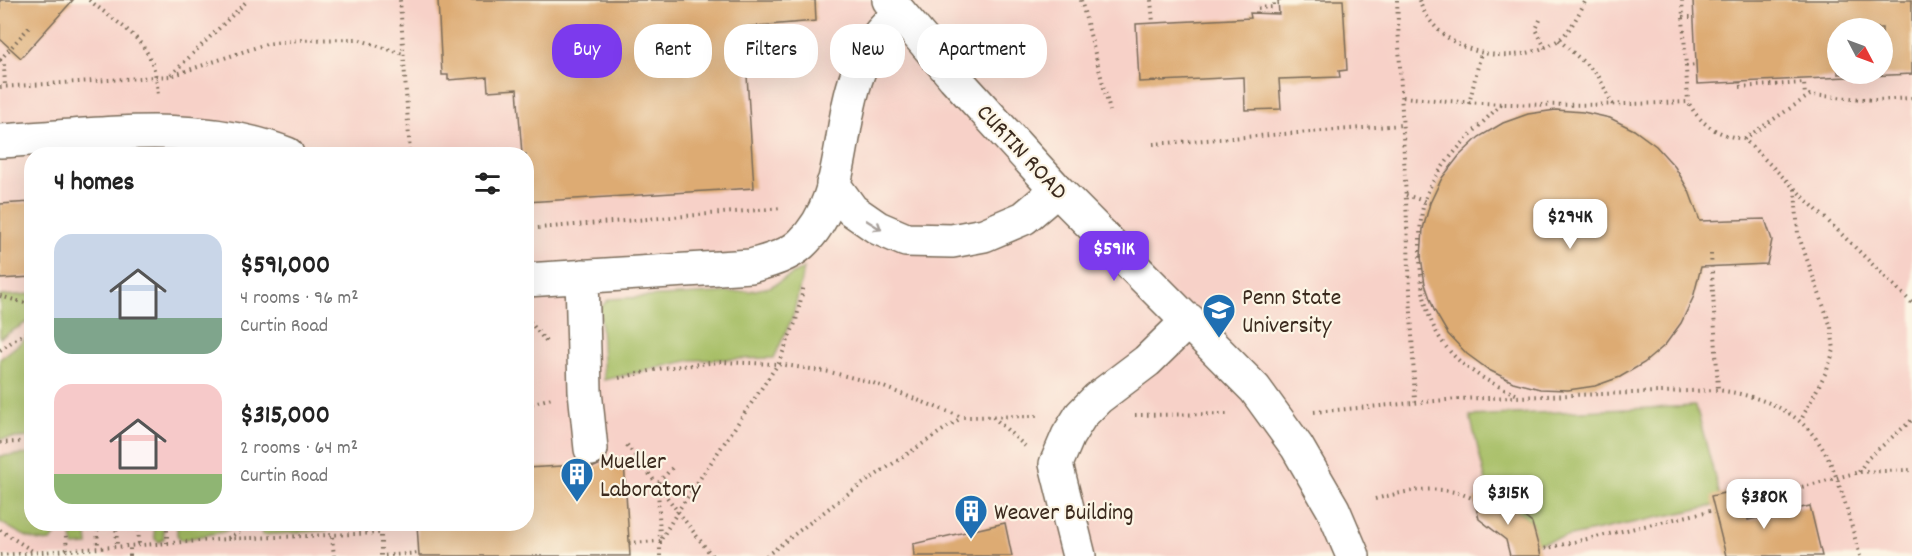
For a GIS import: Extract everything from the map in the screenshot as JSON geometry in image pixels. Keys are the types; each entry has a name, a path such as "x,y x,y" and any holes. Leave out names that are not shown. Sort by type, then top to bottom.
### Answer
{"street":[{"path":"534,279 751,266 777,258 800,244 821,219 833,184 855,78 864,55 894,7"},
{"name":"CURTIN ROAD","path":"894,7 1057,190 1244,377 1290,436 1333,509 1353,556"},
{"path":"0,141 159,132 226,137 269,147"},
{"path":"833,184 852,210 878,228 906,240 952,241 984,235 1024,218 1057,190"},
{"path":"582,276 585,391 591,449"},
{"path":"1079,556 1056,464 1068,436 1081,415 1098,398 1148,361 1189,320"}],"path":[{"path":"89,0 142,44 155,64 159,132"},
{"path":"171,76 248,0"},
{"path":"400,0 410,147"},
{"path":"1081,0 1110,111"},
{"path":"1151,0 1153,23"},
{"path":"1257,14 1257,8 1274,7 1274,0"},
{"path":"1397,0 1415,402"},
{"path":"1419,0 1429,20 1449,39 1465,48 1481,53 1509,55 1545,48 1559,40 1586,0"},
{"path":"1682,0 1688,102 1702,122 1714,132 1744,139 1912,303"},
{"path":"1683,17 1694,17"},
{"path":"1540,20 1536,29 1545,48"},
{"path":"31,25 0,60 4,64 2,87 171,76 266,44 298,40 357,39 403,54"},
{"path":"1559,40 1598,75 1613,105"},
{"path":"1469,104 1481,53"},
{"path":"1686,66 1696,65"},
{"path":"1739,82 1739,87 1804,83 1805,96"},
{"path":"1744,139 1805,96 1828,94 1875,100 1912,98"},
{"path":"1403,97 1469,104 1613,105 1688,102"},
{"path":"1501,104 1444,166 1430,187 1420,234 1420,269 1428,314 1443,345 1464,367 1489,383 1521,397"},
{"path":"1153,144 1402,125"},
{"path":"534,228 788,208 833,184"},
{"path":"1795,188 1798,234 1832,327 1834,350 1827,370 1801,420"},
{"path":"1406,195 1427,202"},
{"path":"660,542 678,511 778,364 796,321 805,280 806,256 800,244"},
{"path":"1711,254 1718,390"},
{"path":"0,296 24,303"},
{"path":"0,350 24,334"},
{"path":"534,403 585,391 627,375 663,368 719,362 778,364 830,372 873,383 962,417 1048,416"},
{"path":"1312,412 1415,402 1521,397 1718,390 1748,394 1779,406 1801,420 1828,456 1837,477 1860,556"},
{"path":"1125,415 1234,414"},
{"path":"766,556 849,493 962,417"},
{"path":"1858,472 1868,459 1912,420"},
{"path":"621,436 712,556"},
{"path":"0,443 24,442"},
{"path":"660,556 658,483 673,466"},
{"path":"1744,502 1858,472 1912,470"},
{"path":"1375,500 1414,489 1445,489 1474,499"},
{"path":"1539,550 1714,510"},
{"path":"0,530 34,552"},
{"path":"66,531 67,552"},
{"path":"97,531 98,547"},
{"path":"116,531 117,546"},
{"path":"138,531 139,545"},
{"path":"167,531 167,543"},
{"path":"228,539 241,531"},
{"path":"0,555 228,539 332,537 381,533 381,556 419,553"},
{"path":"332,537 334,556"},
{"path":"629,543 660,542"},
{"path":"130,546 130,556"}],"shaded area":[{"name":"Penn State University","path":"0,0 1912,0 1912,556 0,556"}],"green space":[{"path":"804,268 793,316 774,358 691,360 604,380 600,308 609,299 750,291 770,287"},
{"path":"24,294 24,324 0,338 0,296"},
{"path":"24,340 24,437 0,439 0,359"},
{"path":"1696,406 1722,504 1537,543 1532,523 1488,490 1470,416"},
{"path":"24,454 24,531 57,531 51,541 31,538 0,522 0,456"},
{"path":"72,531 87,531 88,545 73,546"},
{"path":"154,531 163,531 164,539 159,542 155,539"},
{"path":"177,531 225,531 181,540"},
{"path":"261,531 318,531 262,535"}],"building":[{"path":"0,0 73,0 21,58 0,39"},
{"path":"438,0 815,0 816,21 780,24 724,24 724,78 747,78 754,188 534,202 534,147 521,147 517,89 488,91 487,77 448,80 448,75 442,75"},
{"path":"1278,0 1343,0 1347,70 1339,71 1340,77 1279,79 1281,109 1245,110 1244,77 1139,82 1136,24 1251,18 1250,13 1279,14"},
{"path":"1693,0 1912,0 1912,74 1893,75 1893,18 1827,18 1827,78 1697,84"},
{"path":"1556,110 1583,112 1610,118 1634,130 1656,146 1675,167 1689,191 1700,221 1765,219 1772,240 1767,264 1701,267 1693,298 1681,323 1665,345 1644,363 1620,377 1595,386 1568,390 1540,389 1513,382 1489,370 1467,354 1448,334 1434,310 1425,284 1421,257 1423,229 1430,203 1442,178 1459,156 1479,137 1503,123 1528,114"},
{"path":"24,202 24,278 0,279 0,204"},
{"name":"Mueller Laboratory","path":"624,462 630,556 419,556 417,531 534,531 534,468 581,465 592,468 603,463"},
{"path":"1741,489 1748,520 1810,506 1822,556 1726,556 1711,496"},
{"path":"1495,494 1532,523 1541,556 1510,556 1506,540 1479,519 1474,499"},
{"name":"Weaver Building","path":"1005,523 1012,556 914,556 913,544"}],"place":[{"name":"Penn State University","path":"1219,339"},
{"name":"Mueller Laboratory","path":"577,503"},
{"name":"Weaver Building","path":"971,540"}]}
